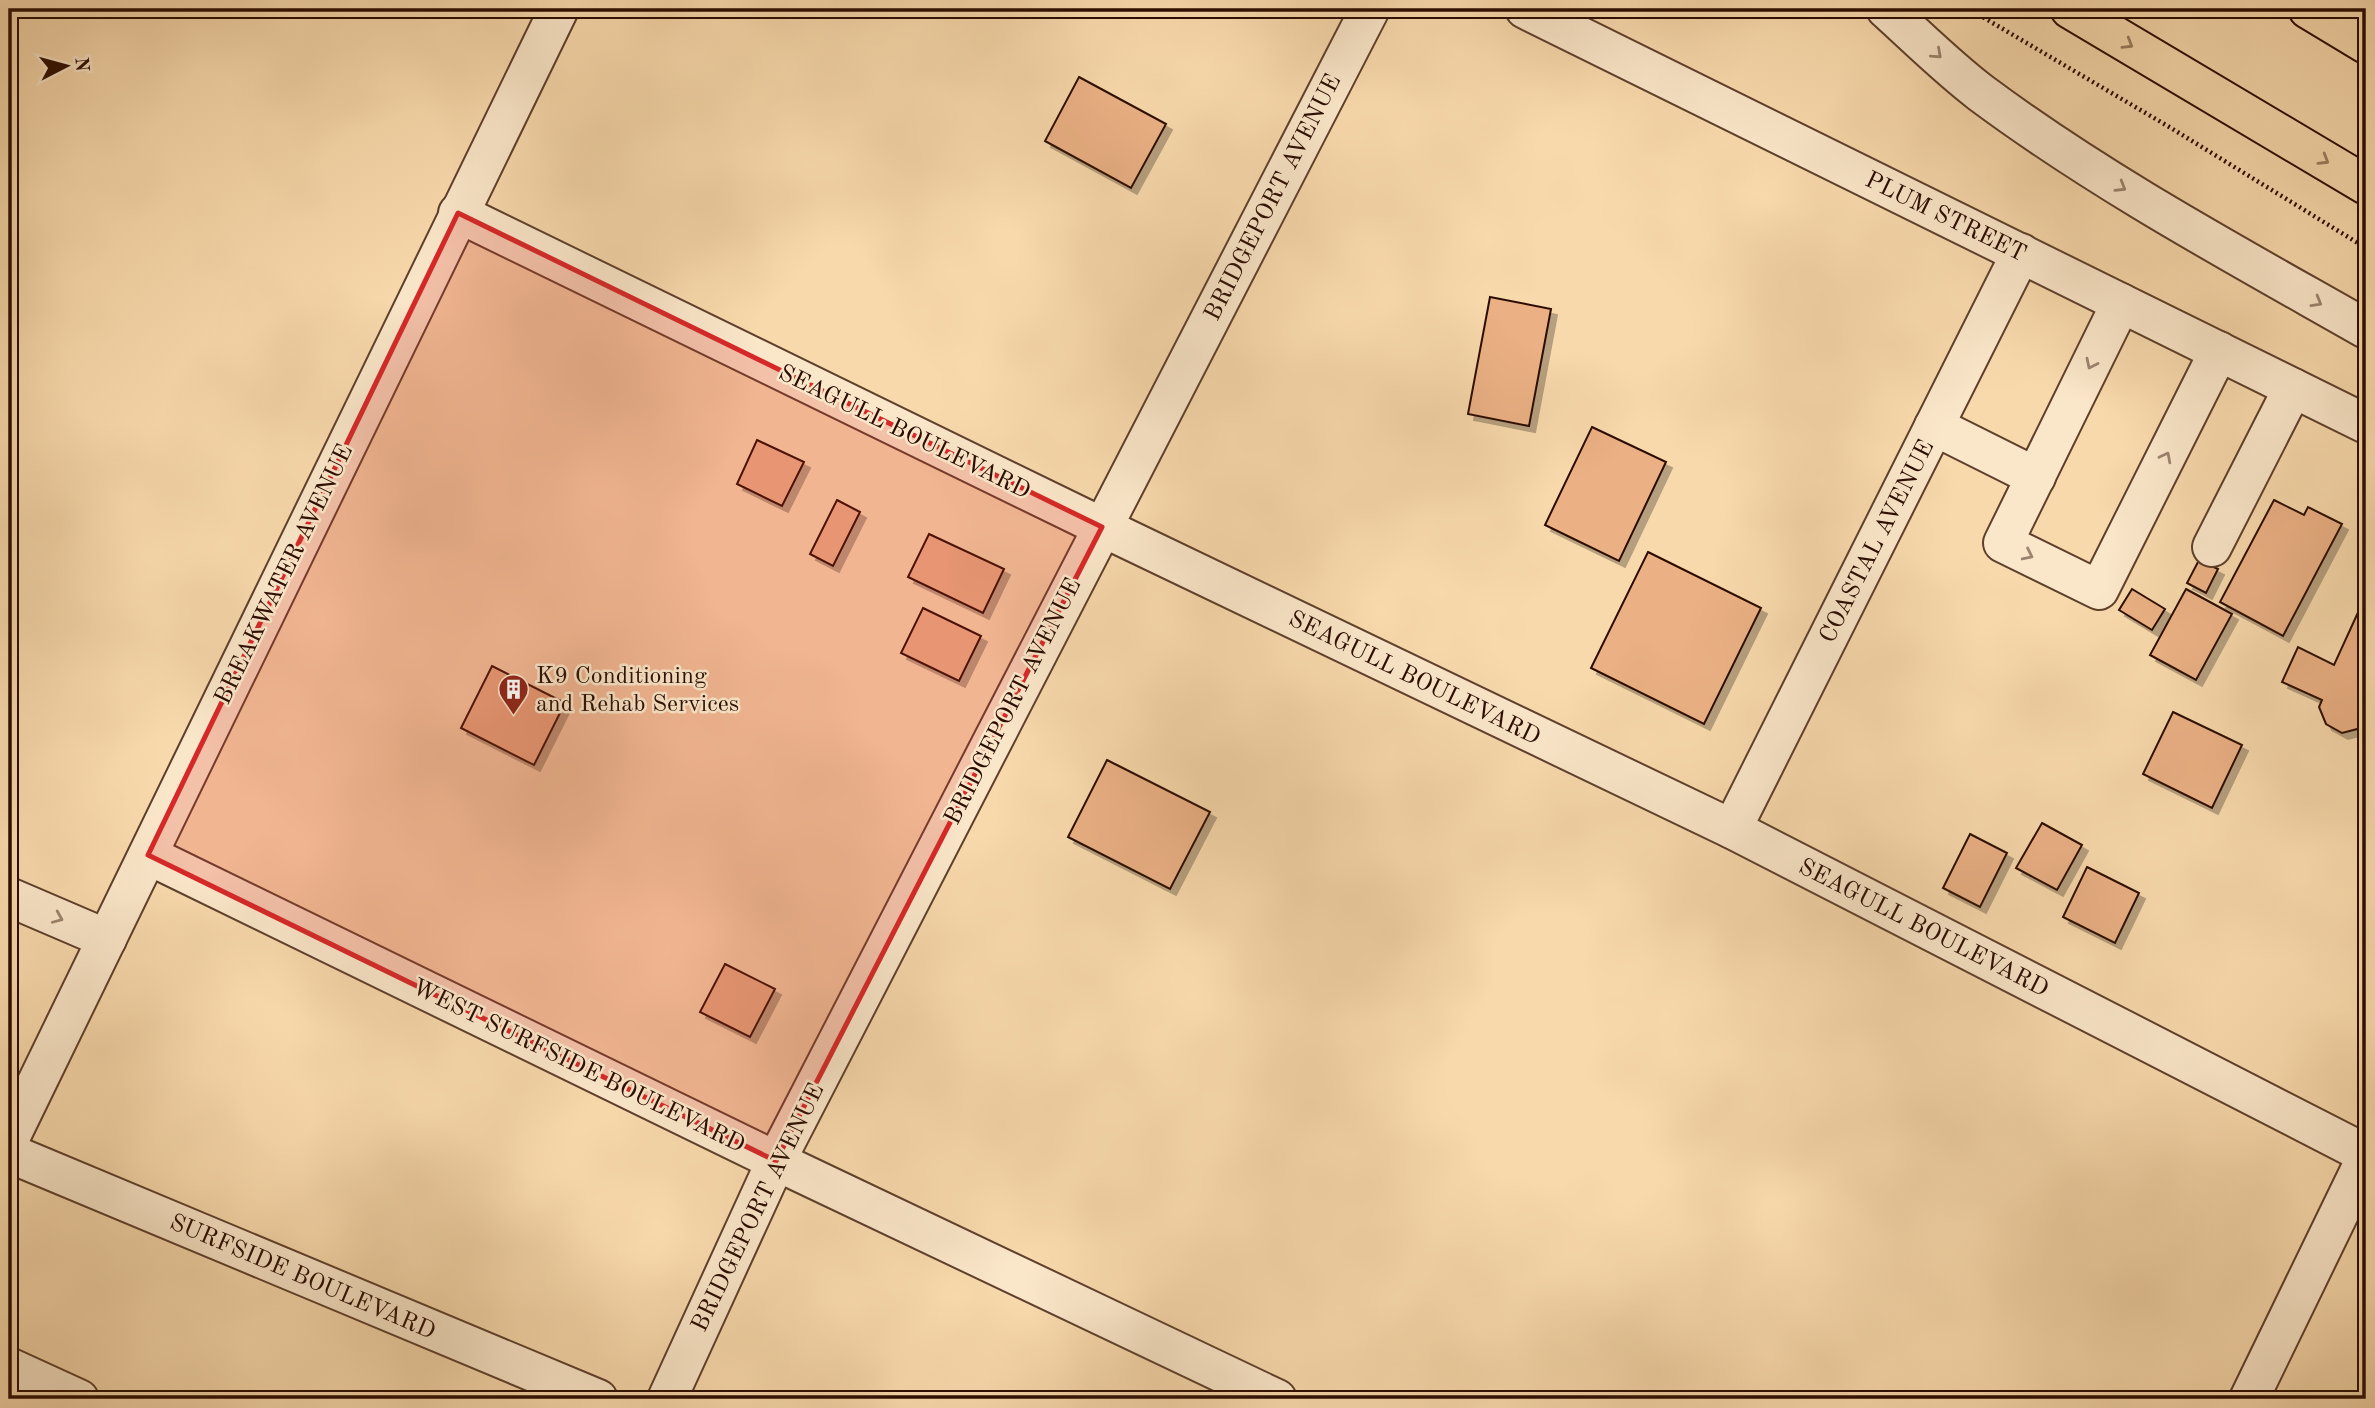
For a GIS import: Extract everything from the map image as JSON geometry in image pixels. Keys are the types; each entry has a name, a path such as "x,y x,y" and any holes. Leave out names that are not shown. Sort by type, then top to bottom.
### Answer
{"highway":[{"path":"2070,9 2366,185"},
{"path":"2308,9 2366,44"}],"street":[{"name":"BREAKWATER AVENUE","path":"9,1140 559,9"},
{"name":"BRIDGEPORT AVENUE","path":"667,1399 776,1161 1370,9"},
{"name":"PLUM STREET","path":"1525,9 2366,424"},
{"path":"1886,9 1979,92 2089,168 2366,330"},
{"name":"SEAGULL BOULEVARD","path":"458,213 1102,527 1732,829 2366,1156"},
{"name":"COASTAL AVENUE","path":"1732,829 2021,253"},
{"path":"2121,303 2003,543 2099,590 2219,351"},
{"path":"2213,547 2293,388"},
{"path":"1934,426 2036,477"},
{"name":"WEST SURFSIDE BOULEVARD","path":"148,855 776,1161 1277,1399"},
{"path":"9,897 107,939"},
{"name":"SURFSIDE BOULEVARD","path":"9,1153 598,1399"},
{"path":"2249,1399 2366,1156"},
{"path":"9,1367 79,1399"}],"path":[{"path":"1969,9 2171,128 2366,248"}],"highlighted area":[{"path":"458,213 1102,527 776,1161 148,855"}],"building":[{"path":"1079,77 1166,124 1131,188 1045,141"},
{"path":"1490,297 1551,309 1529,426 1468,414"},
{"path":"1592,427 1666,462 1619,561 1545,525"},
{"path":"757,440 804,462 782,506 737,484"},
{"path":"837,500 860,512 833,566 810,554"},
{"path":"2274,500 2304,515 2308,507 2342,524 2283,636 2220,602"},
{"path":"929,534 1004,569 983,613 908,577"},
{"path":"1648,552 1761,608 1704,724 1591,668"},
{"path":"2199,560 2218,569 2206,593 2187,583"},
{"path":"2132,589 2165,609 2152,630 2119,610"},
{"path":"2186,589 2232,614 2196,680 2150,655"},
{"path":"2366,595 2366,721 2361,728 2342,733 2326,724 2319,707 2322,700 2282,682 2298,647 2334,665"},
{"path":"923,608 981,636 959,681 901,653"},
{"name":"K9 Conditioning and Rehab Services","path":"492,666 565,703 534,765 461,728"},
{"path":"2173,712 2242,745 2212,808 2143,774"},
{"path":"1107,760 1210,812 1170,889 1068,837"},
{"path":"2042,823 2082,845 2057,890 2016,868"},
{"path":"1970,834 2007,853 1980,907 1943,888"},
{"path":"2087,867 2139,893 2115,943 2063,917"},
{"path":"725,964 775,989 750,1037 700,1012"}],"place":[{"name":"K9 Conditioning and Rehab Services","path":"513,716"}]}
